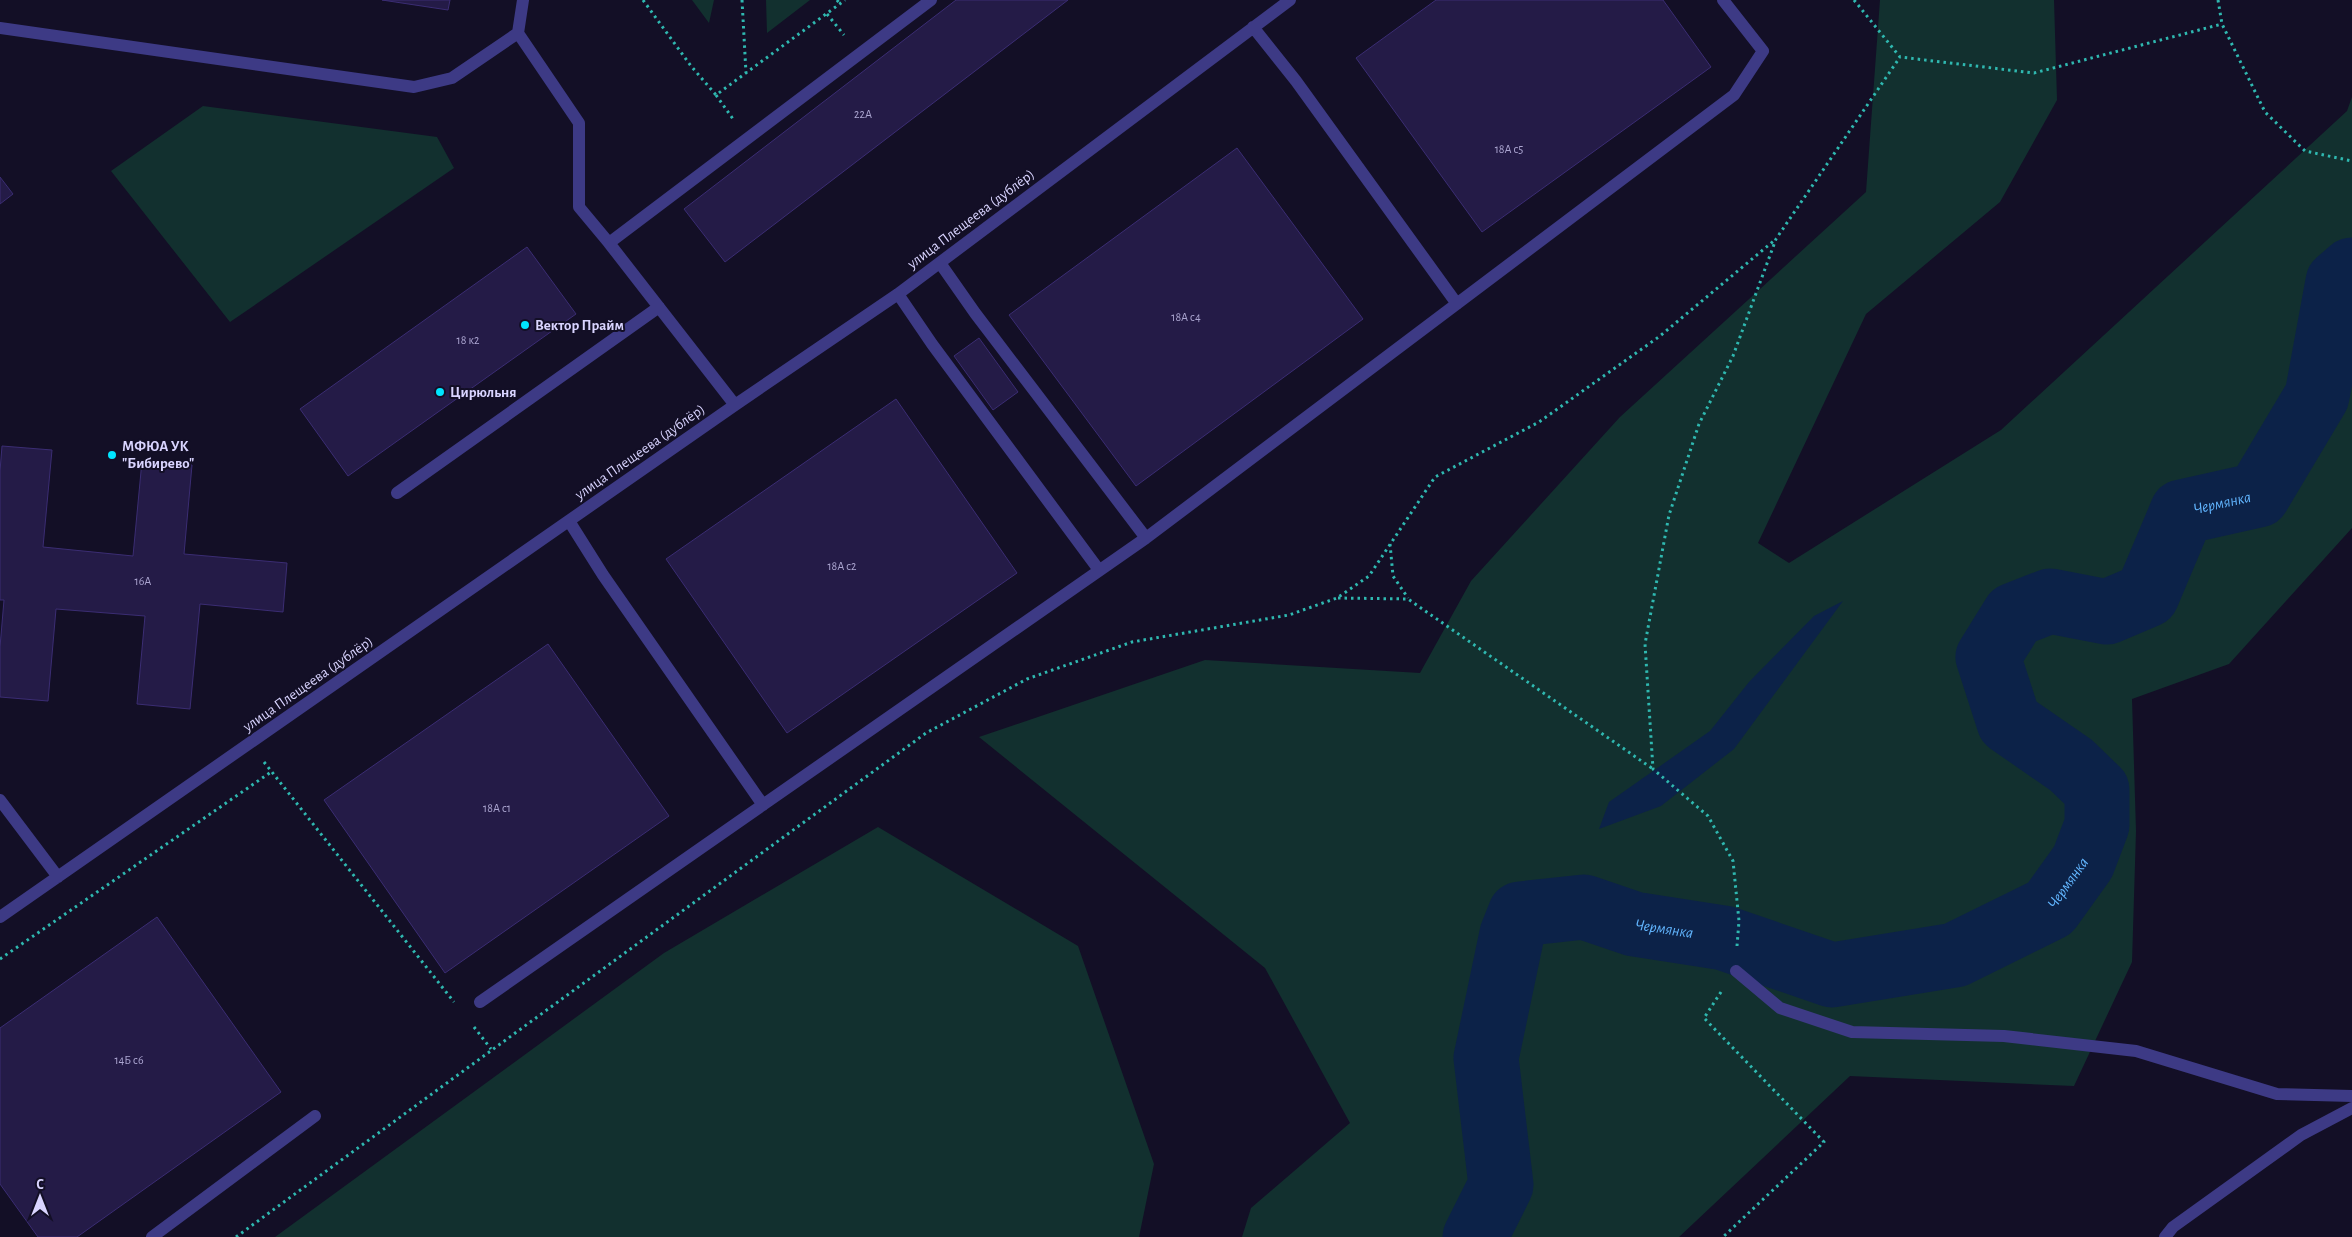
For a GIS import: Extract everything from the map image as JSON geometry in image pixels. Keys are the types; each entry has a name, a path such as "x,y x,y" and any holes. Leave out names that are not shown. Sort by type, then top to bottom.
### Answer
{"street":[{"path":"523,0 518,33 579,123 579,207 735,405"},
{"path":"609,243 931,0"},
{"name":"улица Плещеева (дублёр)","path":"0,918 735,405 898,294 1252,26 1290,0"},
{"path":"480,1002 1146,538 1734,95 1763,52 1723,0"},
{"path":"1252,26 1296,81 1458,304"},
{"path":"0,28 414,87 452,78 518,33"},
{"path":"940,263 975,313 1146,538"},
{"path":"898,294 932,344 1099,570"},
{"path":"397,494 659,307"},
{"path":"569,522 609,583 763,804"},
{"path":"0,800 58,877"},
{"path":"1736,971 1780,1008 1852,1032 2004,1036 2136,1051 2277,1094 2352,1096"},
{"path":"2165,1237 2173,1227 2301,1134 2352,1108"},
{"path":"152,1237 315,1116"}],"path":[{"path":"643,0 716,95 845,0"},
{"path":"742,0 746,73"},
{"path":"837,0 840,4"},
{"path":"1854,0 1900,57 2034,73 2222,24"},
{"path":"2218,0 2222,24 2265,112 2305,151 2352,161"},
{"path":"1653,769 1645,644 1669,515 1699,424 1733,356 1776,239 1900,57"},
{"path":"236,1237 926,733 1018,684 1132,642 1289,615 1337,598 1368,576 1434,477 1539,422 1660,336 1776,239"},
{"path":"1390,543 1394,576 1408,599 1653,769 1708,816 1733,861 1739,921"},
{"path":"1337,598 1408,599"},
{"path":"249,744 458,1008"},
{"path":"0,958 271,772"},
{"path":"1723,1237 1824,1142 1704,1018 1736,971"},
{"path":"470,1022 492,1049"}],"green space":[{"path":"692,0 714,0 709,23"},
{"path":"766,0 810,0 767,33"},
{"path":"1880,0 2054,0 2057,100 2000,202 1866,314 1758,543 1789,563 2001,430 2347,111 2352,97 2352,528 2229,664 2132,699 2136,831 2132,962 2074,1086 1850,1076 1679,1237 1242,1237 1251,1208 1350,1123 1265,968 979,737 1205,660 1420,673 1471,581 1620,417 1866,192"},
{"path":"203,106 437,137 454,168 230,322 111,171"},
{"path":"878,827 1078,946 1154,1164 1139,1237 275,1237 664,953"}],"water":[{"path":"1843,601 1734,749 1661,806 1599,829 1609,802 1710,731 1749,682 1814,616"}],"building":[{"path":"382,0 450,0 448,10"},
{"path":"956,0 1068,0 725,262 684,209"},
{"path":"1436,0 1663,0 1711,67 1482,232 1356,58"},
{"path":"1237,148 1363,319 1136,486 1009,315"},
{"path":"0,177 13,194 0,204"},
{"path":"527,247 576,314 348,476 300,409"},
{"path":"979,338 1018,392 993,410 954,356"},
{"path":"896,399 1017,573 787,733 666,559"},
{"path":"2,446 52,450 43,547 133,556 142,461 192,465 184,554 287,563 283,612 200,604 190,709 137,704 145,616 56,609 48,701 0,697 0,647 4,600 0,600 0,471"},
{"path":"548,644 669,816 445,973 324,800"},
{"path":"157,917 281,1092 77,1237 38,1237 0,1184 0,1028"}],"waterway":[{"name":"Чермянка","path":"1475,1237 1501,1185 1486,1058 1512,934 1520,914 1584,907 1634,924 1724,938 1832,975 1955,955 2050,908 2083,862 2097,825 2097,790 2071,765 2009,722 1988,657 2014,615 2050,601 2107,612 2147,595 2182,512 2258,495 2317,396 2338,282 2352,270"}],"place":[{"name":"Вектор Прайм","path":"525,325"},
{"name":"Цирюльня","path":"440,392"},
{"name":"МФЮА УК \"Бибирево\"","path":"112,455"}]}
